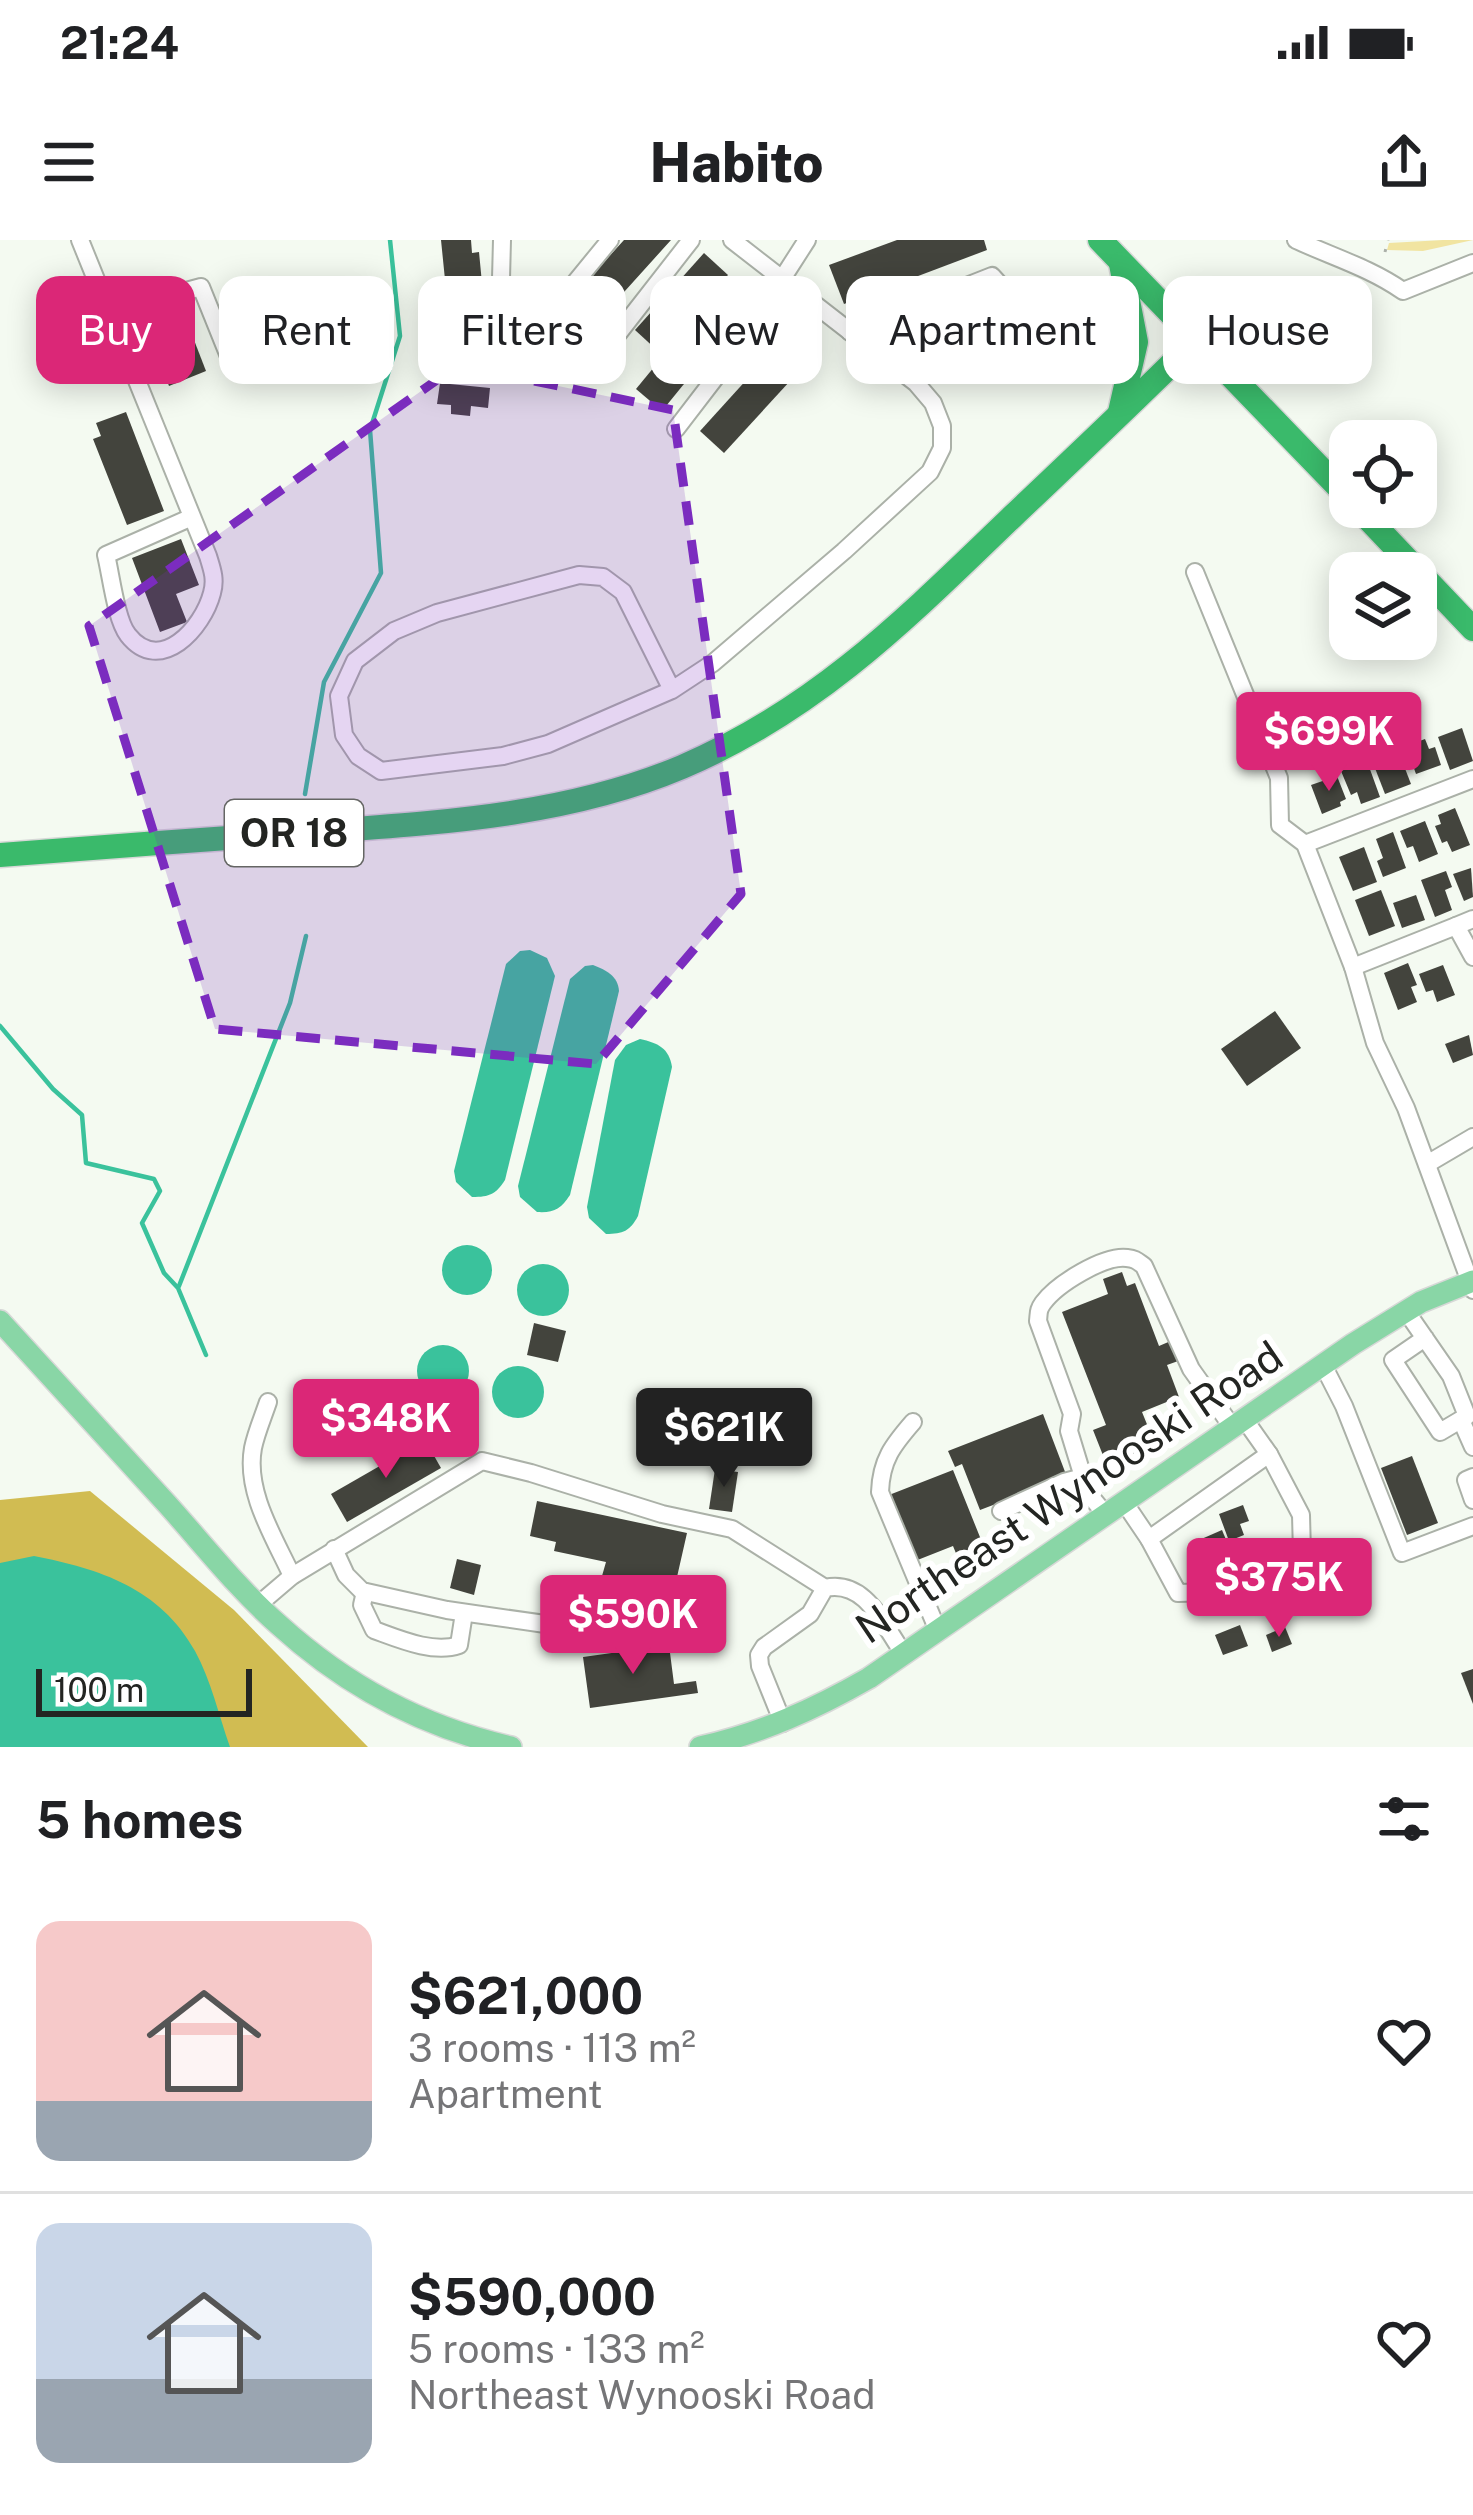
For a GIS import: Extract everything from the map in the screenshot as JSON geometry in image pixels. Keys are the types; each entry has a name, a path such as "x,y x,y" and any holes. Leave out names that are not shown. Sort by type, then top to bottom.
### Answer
{"highway":[{"path":"1100,240 1163,305"},
{"path":"1119,414 1136,342 1121,262"},
{"name":"OR 18","path":"0,855 506,814 626,788 683,766 794,707 846,670 1163,372"},
{"path":"1240,384 1329,478"},
{"path":"1377,528 1473,629"}],"main road":[{"name":"Northeast Wynooski Road","path":"700,1747 783,1723 832,1700 1406,1311 1472,1284"},
{"path":"0,1321 276,1623 344,1678 394,1708 471,1742 512,1747"}],"street":[{"path":"501,276 502,240"},
{"path":"580,276 610,240"},
{"path":"626,323 691,240"},
{"path":"732,240 778,276"},
{"path":"784,276 806,240"},
{"path":"1296,240 1368,269 1403,291 1473,263"},
{"path":"84,241 96,276"},
{"path":"195,289 201,287 219,332"},
{"path":"822,310 846,329"},
{"path":"138,384 192,518 214,574 200,622 184,639 157,653 146,652 125,632 106,555 192,518"},
{"path":"676,429 711,384"},
{"path":"672,690 623,592 603,578 579,575 437,613 394,631 355,662 339,696 344,735 358,756 381,770 502,756 548,744 672,690 712,663 828,566 930,472 942,448 941,426 933,403 917,384"},
{"path":"1195,572 1280,778 1280,825 1305,844 1353,967 1376,1043 1406,1108 1472,1284"},
{"path":"1305,844 1473,779"},
{"path":"1353,967 1464,923 1473,957"},
{"path":"1426,1164 1473,1137"},
{"path":"1134,1259 1144,1266 1191,1369 1269,1454 1301,1515 1302,1553 1213,1592 1178,1593 1149,1539 1115,1508 1092,1498 1070,1431 1072,1414 1038,1321 1045,1300 1107,1260 1134,1259"},
{"path":"1406,1311 1451,1376 1467,1416 1440,1432 1393,1360 1424,1338"},
{"path":"1323,1365 1402,1553 1473,1526"},
{"path":"268,1402 254,1446 253,1480 292,1576"},
{"path":"1461,1420 1473,1447"},
{"path":"913,1422 880,1470 880,1492 938,1631"},
{"path":"1149,1539 1269,1454"},
{"path":"258,1604 334,1549 482,1461 662,1514 732,1529 825,1588"},
{"path":"1473,1477 1466,1480 1473,1500"},
{"path":"1001,1511 1084,1478"},
{"path":"334,1549 346,1574 365,1592 559,1626"},
{"path":"783,1723 759,1655 764,1646 810,1614 825,1588 836,1585 856,1590 904,1654"},
{"path":"365,1592 362,1604 374,1630 404,1641 447,1649 459,1645 464,1612"}],"path":[{"path":"1384,252 1388,240"}],"highlighted area":[{"path":"458,365 673,410 741,894 596,1064 215,1029 89,626"}],"shaded area":[{"path":"1473,240 1423,251 1387,250 1389,243"},
{"path":"520,951 547,958 555,976 505,1180 492,1194 472,1197 456,1182 454,1171 506,964"},
{"path":"593,965 614,978 619,991 570,1195 556,1209 537,1212 520,1197 518,1186 570,979"},
{"path":"640,1039 662,1047 672,1067 638,1216 625,1231 606,1234 589,1218 587,1207 615,1060 626,1045"},
{"path":"467,1245 485,1252 492,1270 485,1288 467,1295 449,1288 442,1270 449,1252"},
{"path":"543,1264 561,1272 569,1290 561,1308 543,1316 525,1308 517,1290 525,1272"},
{"path":"443,1345 461,1353 469,1371 461,1389 443,1397 425,1389 417,1371 425,1353"},
{"path":"518,1366 536,1374 544,1392 536,1410 518,1418 500,1410 492,1392 500,1374"},
{"path":"90,1491 234,1610 368,1747 0,1747 0,1500"},
{"path":"34,1556 105,1575 164,1611 201,1662 230,1747 0,1747 0,1563"}],"building":[{"path":"441,240 471,240 472,253 479,252 481,276 445,276"},
{"path":"624,240 671,240 626,290 626,276 591,276"},
{"path":"897,240 984,240 987,250 918,276 846,276 844,304 829,265"},
{"path":"704,253 728,275 727,276 683,276"},
{"path":"650,313 650,344 635,330"},
{"path":"195,343 206,371 195,375"},
{"path":"650,372 650,384 684,384 662,411 636,389"},
{"path":"440,384 490,388 488,408 471,406 470,416 451,414 451,405 437,404"},
{"path":"743,384 787,384 724,453 700,431"},
{"path":"126,412 164,511 127,525 93,439 101,436 96,423"},
{"path":"181,539 199,585 176,594 187,622 160,632 132,558"},
{"path":"1369,698 1383,735 1363,742 1349,706"},
{"path":"1462,728 1473,761 1450,770 1438,737"},
{"path":"1425,739 1429,749 1435,747 1441,765 1416,774 1406,746"},
{"path":"1399,753 1411,784 1385,794 1373,763"},
{"path":"1367,761 1380,797 1361,804 1357,792 1351,795 1341,771"},
{"path":"1337,776 1346,799 1322,814 1311,785"},
{"path":"1455,808 1470,845 1452,852 1435,826 1441,824 1438,815"},
{"path":"1425,821 1438,854 1419,862 1400,831"},
{"path":"1393,832 1406,868 1383,877 1376,839"},
{"path":"1364,847 1377,882 1353,891 1339,857"},
{"path":"1471,868 1473,897 1464,901 1453,874"},
{"path":"1446,871 1452,887 1445,890 1452,910 1435,917 1421,880"},
{"path":"1381,890 1395,926 1369,936 1355,900"},
{"path":"1416,895 1425,920 1402,928 1393,903"},
{"path":"1408,963 1417,985 1411,987 1417,1002 1398,1010 1384,973"},
{"path":"1443,965 1455,995 1437,1002 1433,990 1426,992 1419,974"},
{"path":"1275,1011 1301,1048 1247,1086 1221,1049"},
{"path":"1469,1035 1473,1055 1453,1063 1445,1044"},
{"path":"1122,1272 1127,1286 1135,1283 1159,1346 1173,1340 1181,1360 1167,1365 1179,1397 1142,1412 1157,1449 1108,1468 1093,1430 1106,1425 1062,1312 1108,1294 1103,1279"},
{"path":"534,1323 566,1331 558,1362 527,1355"},
{"path":"1043,1414 1067,1477 980,1510 962,1464 955,1467 948,1451"},
{"path":"425,1440 441,1468 347,1522 331,1494"},
{"path":"1412,1456 1438,1523 1407,1535 1381,1468"},
{"path":"715,1469 738,1472 732,1512 709,1509"},
{"path":"953,1470 990,1562 964,1573 953,1546 915,1561 889,1495"},
{"path":"537,1501 687,1533 672,1599 624,1588 626,1581 602,1576 606,1562 554,1551 556,1542 530,1536"},
{"path":"1243,1505 1249,1521 1240,1524 1244,1535 1229,1541 1219,1514"},
{"path":"1222,1530 1229,1547 1198,1561 1190,1544"},
{"path":"457,1559 481,1565 474,1595 450,1588"},
{"path":"1240,1625 1248,1646 1223,1655 1215,1635"},
{"path":"1285,1627 1292,1644 1272,1652 1266,1635"},
{"path":"669,1645 674,1684 696,1681 698,1693 590,1708 583,1657"},
{"path":"1473,1669 1473,1704 1461,1673"}],"waterway":[{"path":"305,794 324,682 381,573 370,430 400,336 390,240"},
{"path":"179,1286 290,1003 306,936"},
{"path":"0,1026 53,1089 82,1115 86,1163 154,1179 160,1191 142,1223 164,1273 178,1288 206,1355"}]}
